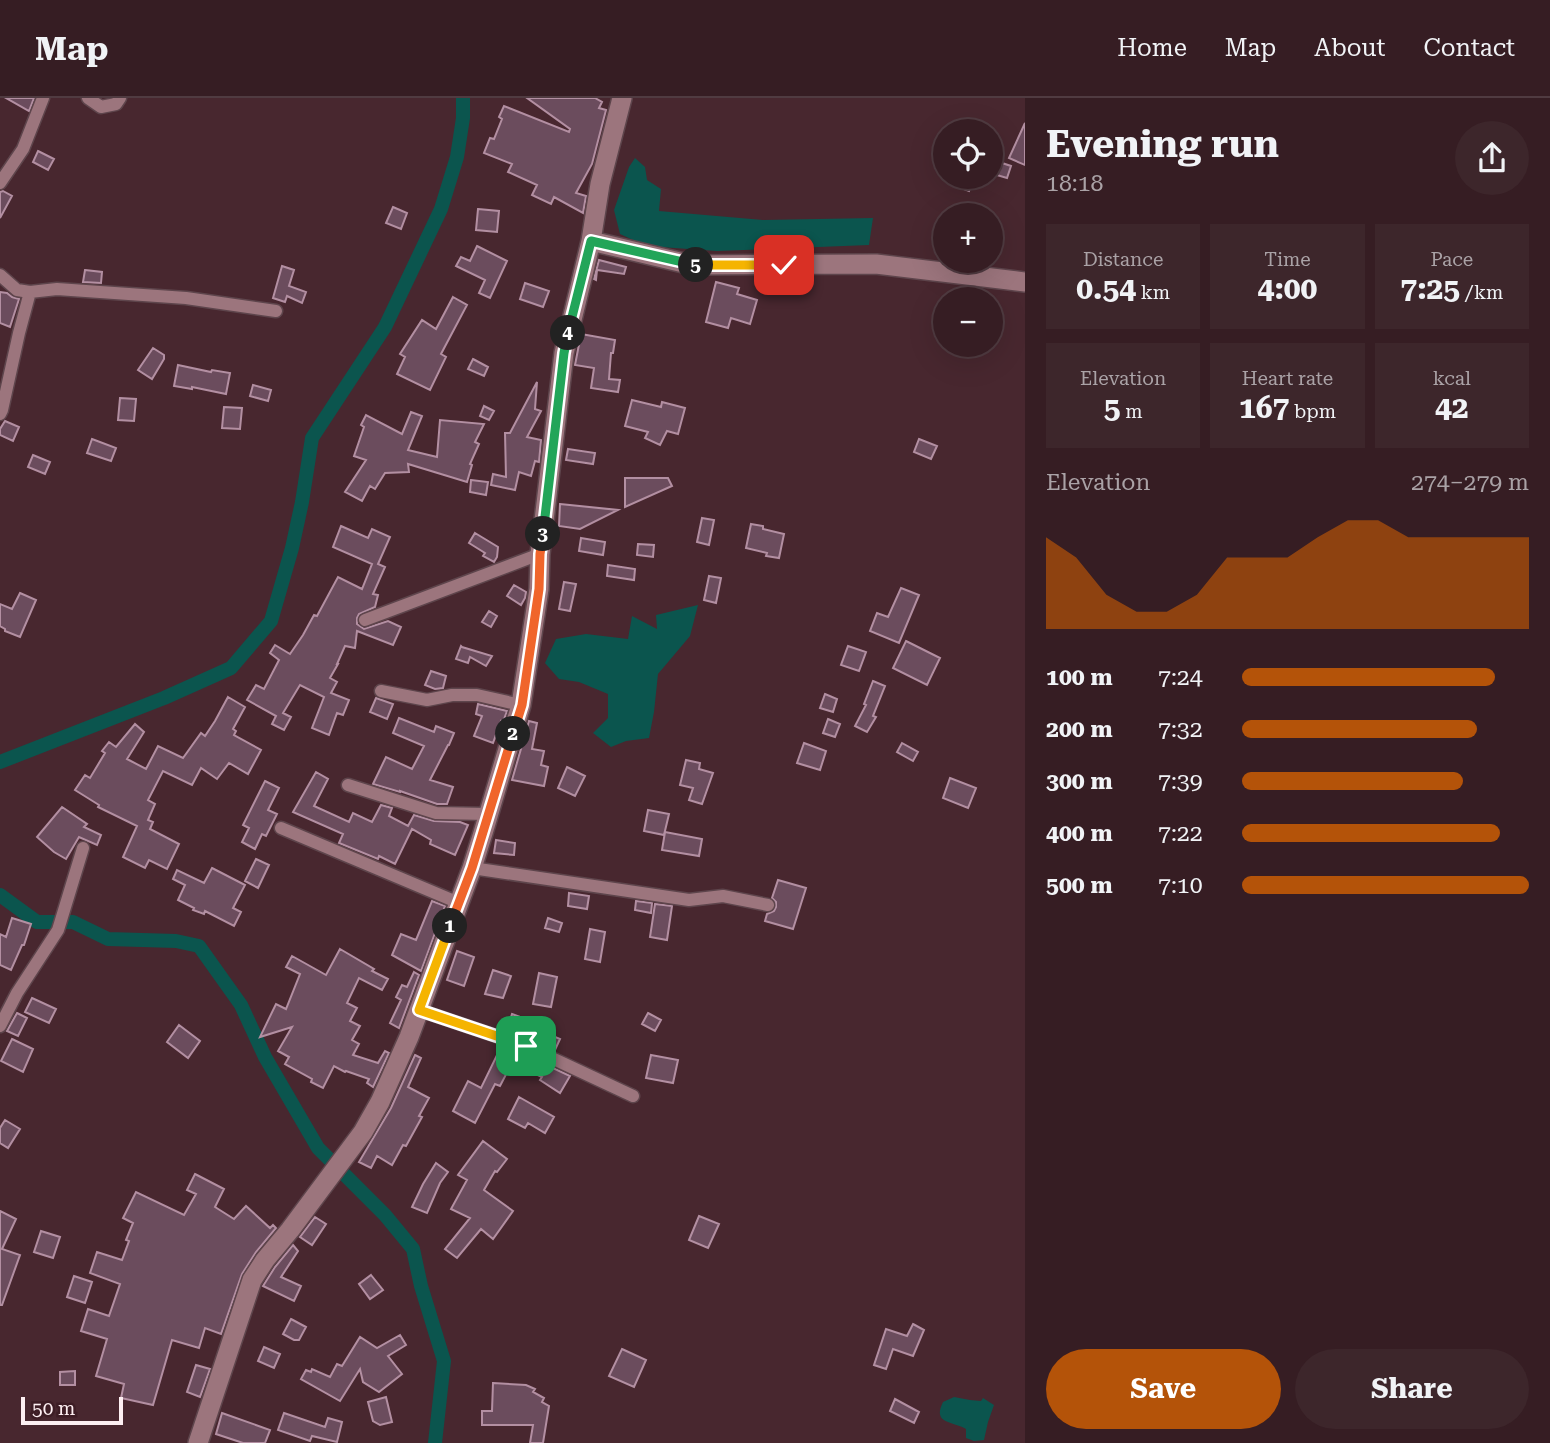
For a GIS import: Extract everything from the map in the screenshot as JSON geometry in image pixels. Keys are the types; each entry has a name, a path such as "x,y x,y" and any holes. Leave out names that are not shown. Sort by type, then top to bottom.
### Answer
{"street":[{"path":"0,183 23,149 43,98"},
{"path":"88,98 101,107 116,104 120,98"},
{"path":"198,1443 252,1280 363,1132 380,1102 409,1037 472,868 522,705 539,589 540,554 564,353 591,241 600,184 622,98"},
{"path":"591,241 692,265 876,264 1025,282"},
{"path":"0,275 18,289 30,292 57,289 186,298 276,311"},
{"path":"0,414 30,292"},
{"path":"365,620 540,554"},
{"path":"381,691 427,700 452,695 477,695 522,705"},
{"path":"348,785 436,813 488,814"},
{"path":"281,828 459,903"},
{"path":"0,1026 17,993 58,930 83,848"},
{"path":"472,868 676,899 723,896 768,905"},
{"path":"419,1010 526,1046 633,1096"}],"water":[{"path":"635,158 645,167 647,180 661,189 659,211 763,220 873,218 869,245 717,251 646,246 620,234 614,210 629,167"},
{"path":"698,605 690,636 658,674 649,738 626,741 611,747 593,733 608,718 608,694 579,682 559,679 545,663 556,639 586,634 628,639 632,616 657,629 656,615"},
{"path":"954,1397 981,1401 983,1398 994,1405 984,1440 966,1438 966,1429 942,1418 940,1409 943,1402"}],"building":[{"path":"6,98 34,98 29,111"},
{"path":"527,98 595,98 602,102 599,108 606,110 592,164 576,193 586,196 583,213 554,197 551,204 532,195 537,185 508,172 512,164 484,153 490,138 494,139 504,106 569,132 570,129"},
{"path":"1025,123 1025,165 1009,158"},
{"path":"38,151 54,159 48,170 33,162"},
{"path":"1003,163 1011,166 1007,178 1003,177"},
{"path":"0,192 12,196 0,218"},
{"path":"393,207 407,213 401,229 386,223"},
{"path":"478,209 499,211 497,232 476,230"},
{"path":"477,246 507,261 490,298 479,293 485,280 456,266 461,257 470,261"},
{"path":"599,260 626,267 624,274 597,270 596,280 594,279"},
{"path":"282,266 294,270 289,286 306,292 302,303 287,296 285,302 273,298"},
{"path":"85,270 102,272 101,283 83,282"},
{"path":"716,282 739,288 737,294 757,300 750,324 731,318 728,328 706,322"},
{"path":"525,283 549,291 543,307 520,299"},
{"path":"0,292 19,299 10,327 0,323"},
{"path":"453,297 467,305 441,354 446,357 430,390 397,374 405,357 400,354 422,320 436,329"},
{"path":"581,334 615,340 609,379 620,380 618,392 591,388 594,368 575,365"},
{"path":"153,348 164,355 164,359 152,379 138,370"},
{"path":"473,359 488,367 484,376 468,369"},
{"path":"178,365 230,373 226,394 174,386"},
{"path":"537,382 535,409 541,411 527,437 541,440 539,462 535,461 531,476 519,472 515,490 491,485 493,474 506,477 505,433 510,433"},
{"path":"253,385 271,390 268,401 250,396"},
{"path":"120,398 136,399 134,421 118,420"},
{"path":"632,400 661,407 662,402 685,408 678,434 667,431 660,445 645,438 648,432 625,426"},
{"path":"484,406 494,411 489,420 480,416"},
{"path":"224,407 242,408 240,429 222,428"},
{"path":"411,412 422,416 408,450 437,457 440,420 484,424 475,442 479,444 470,464 472,465 467,482 408,464 409,472 385,473 375,489 370,486 362,501 345,492 366,460 354,456 366,415 402,434"},
{"path":"5,421 19,427 13,441 0,435"},
{"path":"92,439 116,448 111,461 87,453"},
{"path":"919,439 937,446 931,459 914,452"},
{"path":"568,449 595,453 593,464 566,460"},
{"path":"33,455 50,462 45,474 28,467"},
{"path":"625,478 668,478 672,486 625,507"},
{"path":"471,480 488,482 486,495 470,492"},
{"path":"560,504 618,510 580,529 559,526"},
{"path":"702,518 714,520 709,545 697,542"},
{"path":"751,524 784,534 779,558 746,548"},
{"path":"341,526 368,538 372,529 390,537 378,564 385,567 373,594 378,595 375,607 359,614 357,624 364,629 388,621 401,627 393,645 357,631 355,648 345,646 330,678 337,682 331,693 349,700 343,715 337,713 329,735 312,728 324,697 300,685 283,713 291,717 284,730 272,724 276,716 247,700 256,685 264,689 279,660 270,653 275,645 290,654 314,615 317,616 338,577 362,589 372,564 333,547"},
{"path":"475,533 498,547 494,562 469,543"},
{"path":"581,538 605,542 603,555 579,551"},
{"path":"638,544 654,545 653,557 637,555"},
{"path":"608,565 635,569 634,580 607,576"},
{"path":"709,576 721,578 716,603 704,600"},
{"path":"564,582 576,584 570,611 559,609"},
{"path":"514,585 526,592 521,605 507,596"},
{"path":"901,588 919,595 899,643 870,631 877,613 888,617"},
{"path":"20,593 36,600 20,637 0,626 0,604 12,609"},
{"path":"489,611 497,616 491,627 482,622"},
{"path":"906,641 940,658 927,685 893,668"},
{"path":"461,646 492,656 486,666 470,657 468,663 456,659"},
{"path":"848,646 866,652 859,671 841,665"},
{"path":"431,671 446,676 443,688 435,689 425,685"},
{"path":"873,681 885,686 873,716 876,717 867,732 855,726 866,705 864,704"},
{"path":"825,694 837,699 833,712 820,708"},
{"path":"228,697 245,707 233,729 236,731 234,735 261,750 248,774 229,763 217,779 201,768 192,785 163,771 148,800 155,804 148,820 153,822 150,829 179,844 167,869 149,860 145,868 123,857 137,826 98,807 99,805 75,790 85,775 90,778 109,742 116,747 135,724 144,732 127,759 146,769 158,746 183,758 201,733 205,736"},
{"path":"376,698 393,704 387,719 370,712"},
{"path":"478,704 507,711 493,743 474,736 482,716 476,714"},
{"path":"399,718 434,732 436,726 454,733 430,780 453,787 447,804 437,804 373,784 386,757 412,769 424,746 393,733"},
{"path":"828,719 840,724 835,737 823,733"},
{"path":"529,721 537,723 532,749 544,751 541,765 548,767 544,786 512,780"},
{"path":"804,743 826,751 820,770 797,763"},
{"path":"902,743 918,752 913,761 897,752"},
{"path":"686,760 700,763 699,769 713,773 702,804 689,800 693,788 680,785"},
{"path":"567,767 585,776 575,796 558,788"},
{"path":"316,772 328,779 314,806 349,822 353,813 372,822 381,805 392,808 389,816 408,826 414,815 434,821 468,825 455,855 430,844 431,840 412,829 395,864 339,843 343,834 293,812"},
{"path":"950,778 976,788 968,808 943,798"},
{"path":"265,781 279,788 268,810 277,814 266,836 262,834 255,849 242,842 249,828 243,825"},
{"path":"62,807 87,824 84,827 101,835 97,845 79,837 66,859 37,837"},
{"path":"648,810 669,814 664,835 644,831"},
{"path":"665,832 702,839 699,856 662,850"},
{"path":"496,840 515,843 514,855 494,853"},
{"path":"256,859 269,865 258,888 245,881"},
{"path":"212,868 245,885 233,908 241,912 234,926 205,911 204,914 193,910 194,908 178,900 185,885 173,879 177,870 204,883"},
{"path":"778,880 806,888 793,929 765,921 767,914 776,907 772,898"},
{"path":"569,893 589,896 587,909 568,906"},
{"path":"432,901 445,906 421,971 392,955 401,934 416,940"},
{"path":"636,901 652,903 651,913 635,910"},
{"path":"655,904 672,906 667,940 650,937"},
{"path":"12,918 31,924 11,970 0,965 0,934 6,937"},
{"path":"548,918 562,923 559,932 545,928"},
{"path":"590,929 605,932 600,962 585,959"},
{"path":"340,949 388,979 382,990 359,978 347,1003 357,1008 350,1021 360,1026 352,1040 359,1044 353,1055 378,1063 385,1051 389,1053 373,1087 367,1083 369,1079 334,1066 323,1088 285,1064 289,1057 278,1051 292,1027 260,1037 276,1004 286,1009 300,974 286,967 292,956 326,975"},
{"path":"457,951 474,957 464,986 447,980"},
{"path":"493,970 511,976 503,998 485,994"},
{"path":"414,972 419,975 399,1028 390,1023 401,1000 396,997 402,985 407,987"},
{"path":"539,973 557,977 551,1007 533,1004"},
{"path":"32,998 56,1009 49,1023 25,1012"},
{"path":"17,1013 27,1018 18,1036 7,1031"},
{"path":"648,1013 661,1020 655,1031 642,1024"},
{"path":"512,1014 542,1025 541,1031 560,1039 555,1050 507,1030"},
{"path":"179,1025 200,1041 188,1058 167,1042"},
{"path":"12,1039 33,1049 23,1072 1,1061"},
{"path":"501,1047 570,1076 560,1093 540,1080 542,1077 512,1063 500,1086 495,1084 475,1123 453,1111 468,1081 481,1088"},
{"path":"415,1055 421,1058 408,1087 429,1098 419,1116 422,1117 392,1165 377,1156 371,1168 359,1162 391,1108"},
{"path":"651,1055 678,1060 673,1083 646,1078"},
{"path":"519,1097 554,1117 545,1133 528,1123 525,1128 508,1119"},
{"path":"5,1120 20,1129 8,1148 0,1143 0,1128"},
{"path":"483,1141 507,1159 497,1172 495,1171 484,1190 513,1211 493,1239 481,1229 457,1258 445,1249 470,1218 451,1209 467,1180 458,1175"},
{"path":"436,1163 448,1172 440,1183 427,1213 412,1207"},
{"path":"195,1174 224,1189 215,1207 234,1219 246,1206 270,1228 273,1225 276,1228 242,1274 221,1334 205,1328 199,1348 172,1340 153,1405 121,1398 124,1384 96,1376 107,1339 81,1331 88,1309 109,1316 120,1284 90,1273 97,1252 122,1260 133,1223 123,1218 136,1192 184,1215 196,1194 187,1190"},
{"path":"0,1211 16,1219 2,1249 20,1255 2,1305 0,1305"},
{"path":"699,1216 719,1224 708,1248 689,1240"},
{"path":"315,1217 326,1224 312,1245 300,1237"},
{"path":"41,1231 60,1237 53,1258 34,1252"},
{"path":"293,1245 298,1251 281,1277 301,1286 294,1301 263,1286"},
{"path":"371,1275 383,1290 370,1299 359,1284"},
{"path":"74,1276 92,1282 85,1303 67,1297"},
{"path":"291,1319 306,1327 299,1340 283,1334"},
{"path":"913,1324 924,1330 913,1356 893,1349 886,1369 874,1365 886,1329 907,1336"},
{"path":"400,1335 406,1345 388,1356 402,1374 379,1392 363,1382 360,1369 340,1401 301,1379 306,1370 311,1372 312,1369 330,1377 337,1364 342,1366 360,1337 377,1348"},
{"path":"264,1347 280,1354 274,1368 258,1361"},
{"path":"622,1349 646,1360 634,1387 609,1376"},
{"path":"196,1365 210,1369 200,1397 187,1392"},
{"path":"75,1371 75,1385 60,1385 60,1372"},
{"path":"493,1383 526,1385 544,1398 542,1402 549,1406 543,1443 530,1443 533,1425 482,1425 482,1411 492,1411"},
{"path":"386,1397 392,1422 380,1425 373,1421 368,1402"},
{"path":"895,1399 919,1412 914,1423 890,1411"},
{"path":"222,1413 270,1430 265,1443 243,1443 216,1434"},
{"path":"284,1413 325,1427 328,1418 342,1422 337,1442 312,1436 310,1441 278,1430"}],"waterway":[{"path":"0,762 164,698 231,668 271,621 292,548 312,438 385,327 441,209 457,157 463,98"},
{"path":"0,895 37,922 73,922 108,939 176,941 199,946 241,1005 265,1057 318,1148 385,1215 413,1249 421,1286 444,1361 435,1443"}],"route":[{"path":"526,1046 419,1010 472,868 522,705 539,589 540,554 564,353 591,241 692,265 784,265"}]}
